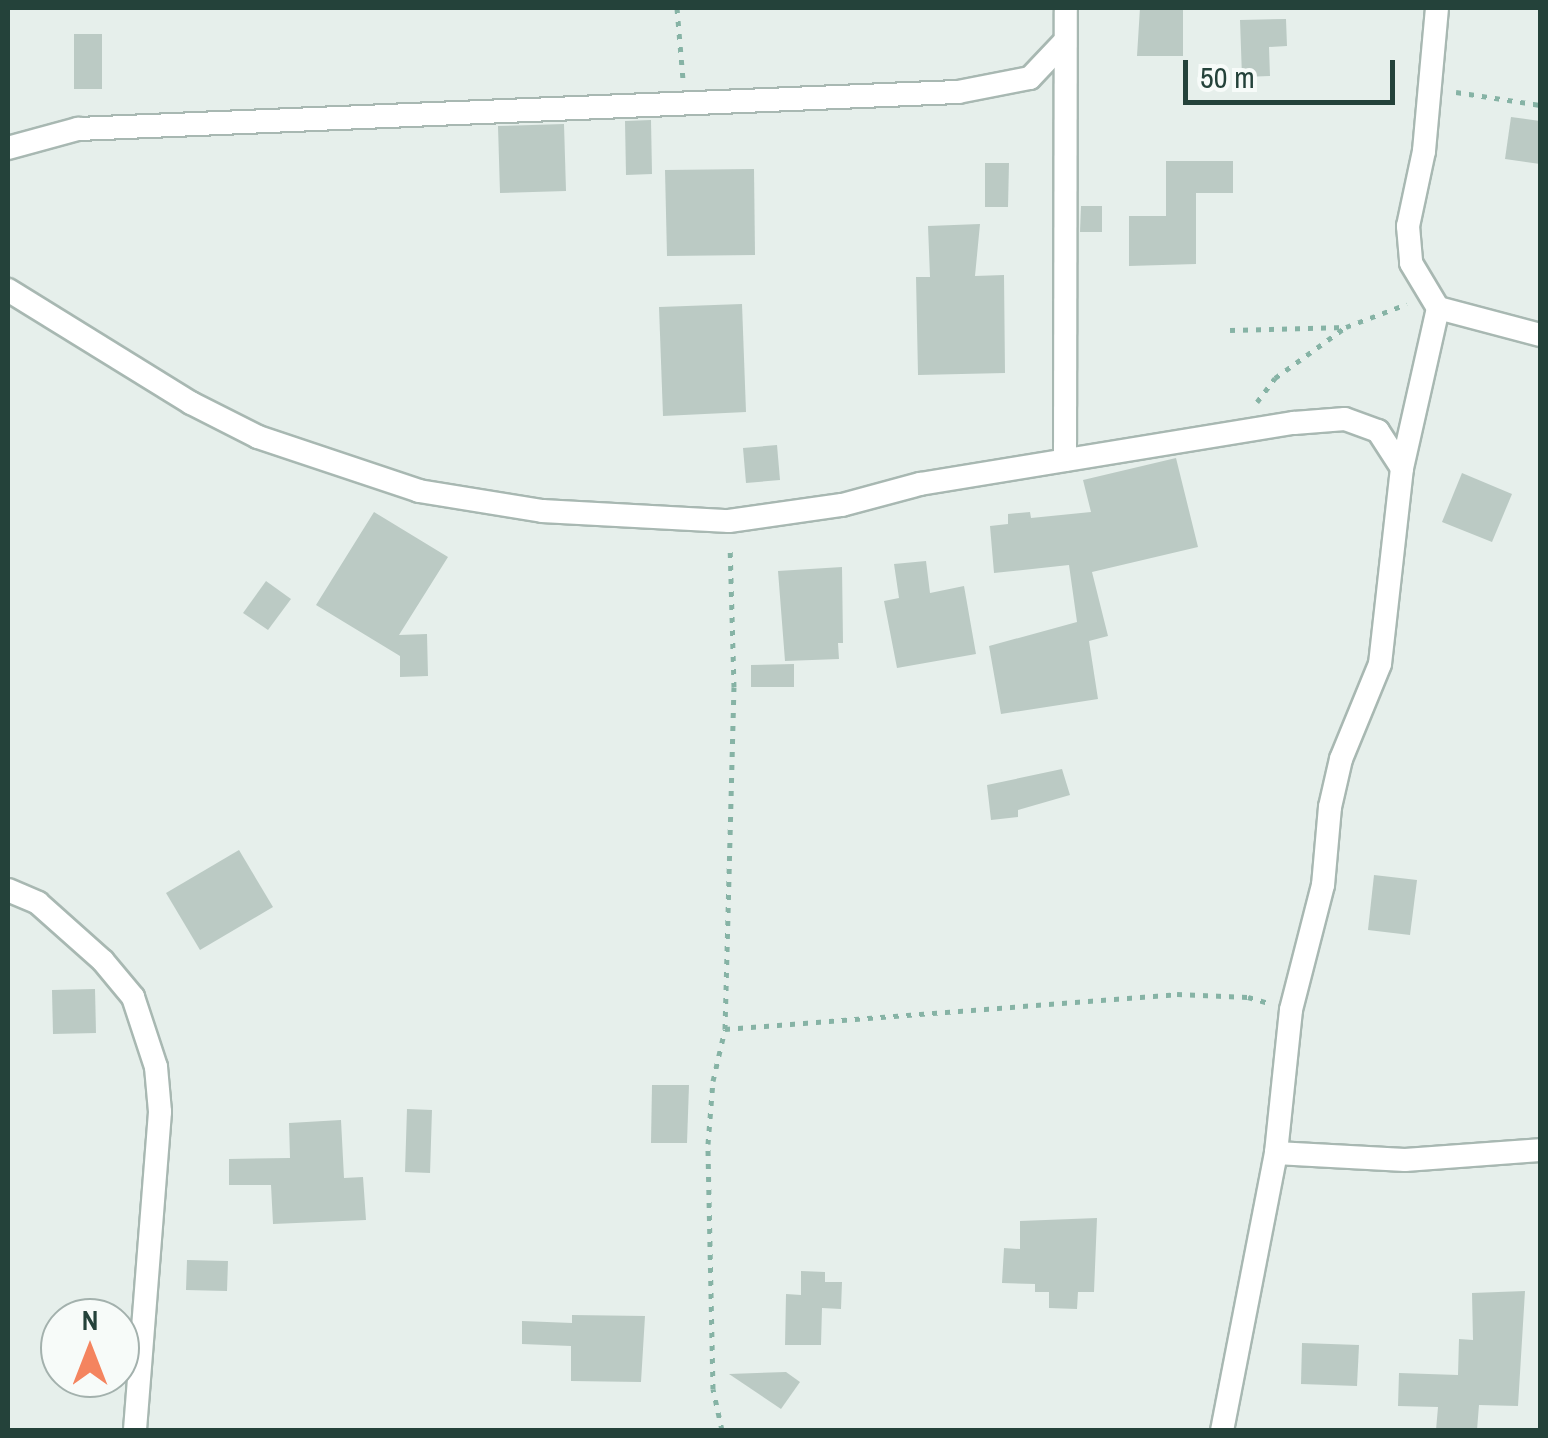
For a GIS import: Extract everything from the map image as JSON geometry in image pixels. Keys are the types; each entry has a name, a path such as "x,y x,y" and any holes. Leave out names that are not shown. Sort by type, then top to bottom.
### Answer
{"street":[{"path":"1065,460 1066,8"},
{"path":"1222,1430 1276,1153 1291,1010 1323,885 1330,807 1341,760 1380,664 1402,468 1433,301 1411,263 1408,226 1424,152 1437,8"},
{"path":"8,148 78,128 958,92 1030,78 1065,41"},
{"path":"8,290 191,403 258,437 419,490 542,511 729,521 842,505 920,484 1235,432 1345,418 1378,431 1402,468"},
{"path":"1433,301 1540,334"},
{"path":"8,890 38,902 103,960 132,996 156,1067 160,1112 144,1268 144,1360 135,1430"},
{"path":"1276,1153 1405,1160 1540,1150"}],"path":[{"path":"677,8 686,105"},
{"path":"1428,89 1540,104"},
{"path":"1230,330 1346,327 1433,301"},
{"path":"1235,432 1275,378 1346,327"},
{"path":"722,1430 713,1390 708,1144 713,1081 725,1029 734,687 729,521"},
{"path":"725,1029 1177,994 1248,996 1291,1010"}],"building":[{"path":"1140,8 1183,8 1183,56 1137,56"},
{"path":"1286,19 1287,46 1269,47 1270,76 1242,77 1240,20"},
{"path":"74,34 102,34 102,89 74,89"},
{"path":"1511,117 1540,121 1540,164 1505,159"},
{"path":"651,120 652,174 626,175 625,121"},
{"path":"564,124 566,191 500,193 498,126"},
{"path":"1166,161 1233,161 1233,193 1196,193 1196,264 1129,266 1129,216 1166,216"},
{"path":"985,163 1009,163 1008,207 985,207"},
{"path":"754,169 755,255 667,256 665,170"},
{"path":"1081,206 1102,206 1102,232 1080,232"},
{"path":"980,224 975,276 1004,275 1005,373 918,375 916,277 930,277 928,226"},
{"path":"742,304 746,412 663,416 659,307"},
{"path":"777,445 780,480 746,483 743,448"},
{"path":"1176,458 1198,547 1092,572 1108,636 1089,641 1098,699 1001,714 989,646 1077,622 1069,565 994,573 990,526 1008,524 1008,514 1030,512 1031,518 1091,512 1083,480"},
{"path":"1462,473 1512,494 1492,542 1442,522"},
{"path":"374,512 448,557 399,635 427,634 428,676 400,677 400,656 316,605"},
{"path":"926,561 930,593 964,586 976,654 897,668 884,601 899,598 894,564"},
{"path":"842,567 843,643 838,643 839,659 785,661 778,571"},
{"path":"266,581 291,599 268,630 243,613"},
{"path":"794,664 794,687 751,687 751,665"},
{"path":"1062,769 1070,795 1018,810 1018,817 991,820 987,785"},
{"path":"239,850 273,907 200,950 166,893"},
{"path":"1374,875 1417,880 1410,935 1368,930"},
{"path":"95,989 96,1033 53,1034 52,990"},
{"path":"652,1085 689,1085 687,1143 651,1143"},
{"path":"407,1109 432,1110 430,1173 405,1172"},
{"path":"341,1120 344,1178 363,1177 366,1220 273,1224 271,1185 229,1185 229,1159 290,1158 289,1123"},
{"path":"1097,1218 1094,1292 1078,1292 1077,1309 1049,1308 1049,1292 1035,1292 1035,1284 1002,1283 1004,1248 1020,1249 1020,1221"},
{"path":"187,1260 228,1261 227,1291 186,1290"},
{"path":"801,1271 825,1272 825,1282 842,1282 841,1309 822,1308 821,1345 785,1345 786,1294 801,1295"},
{"path":"1525,1291 1518,1406 1479,1405 1477,1430 1436,1430 1438,1407 1398,1406 1399,1373 1458,1375 1459,1339 1473,1340 1472,1293"},
{"path":"572,1315 645,1316 641,1382 571,1381 571,1346 522,1344 522,1321 572,1323"},
{"path":"1302,1343 1359,1345 1357,1386 1301,1384"},
{"path":"786,1372 800,1382 781,1409 729,1374"}]}
